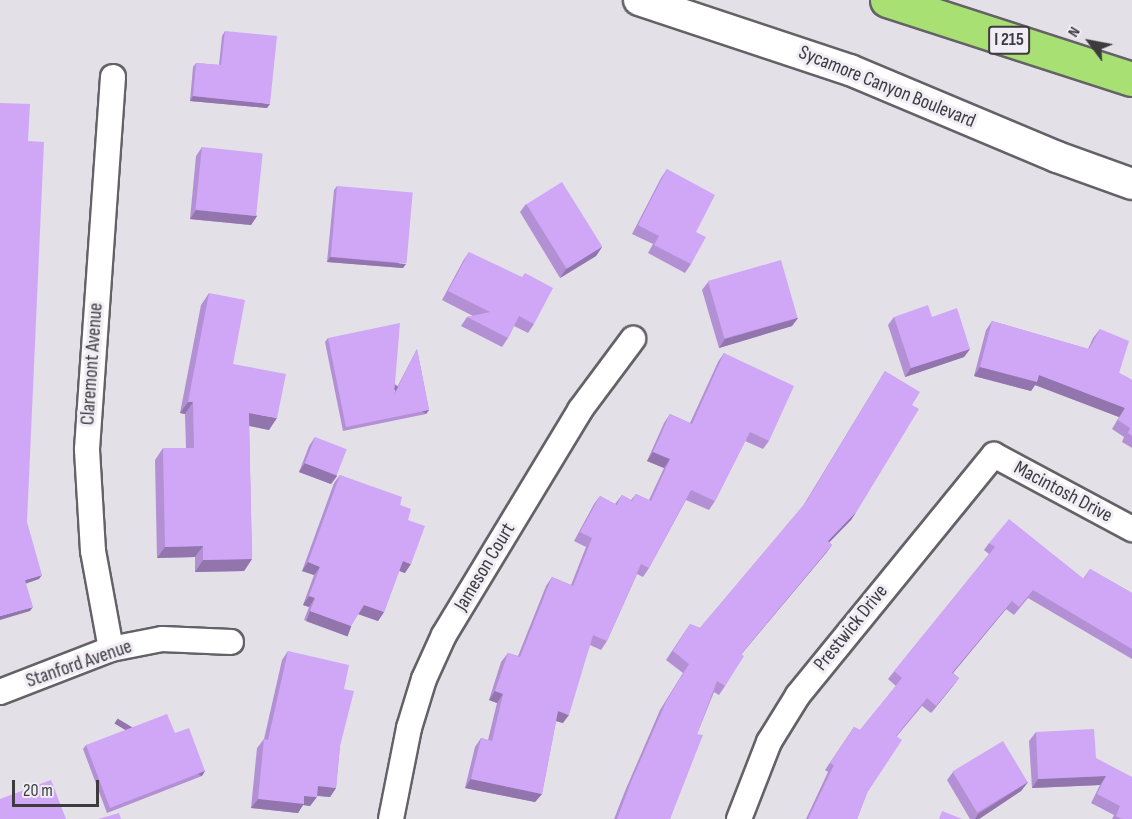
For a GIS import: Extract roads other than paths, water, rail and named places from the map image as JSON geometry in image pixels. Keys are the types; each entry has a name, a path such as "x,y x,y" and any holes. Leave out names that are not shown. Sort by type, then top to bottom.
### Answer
{"highway":[{"name":"I 215","path":"887,0 1132,79"}],"street":[{"name":"Sycamore Canyon Boulevard","path":"639,0 850,69 1057,157 1132,184"},
{"name":"Claremont Avenue","path":"111,649 93,551 87,449 113,77"},
{"name":"Jameson Court","path":"391,819 408,728 424,679 444,635 580,410 633,339"},
{"name":"Macintosh Drive","path":"994,455 1132,529"},
{"name":"Prestwick Drive","path":"739,819 769,742 798,695 994,455"},
{"name":"Stanford Avenue","path":"0,692 111,649 162,639 231,642"}]}
